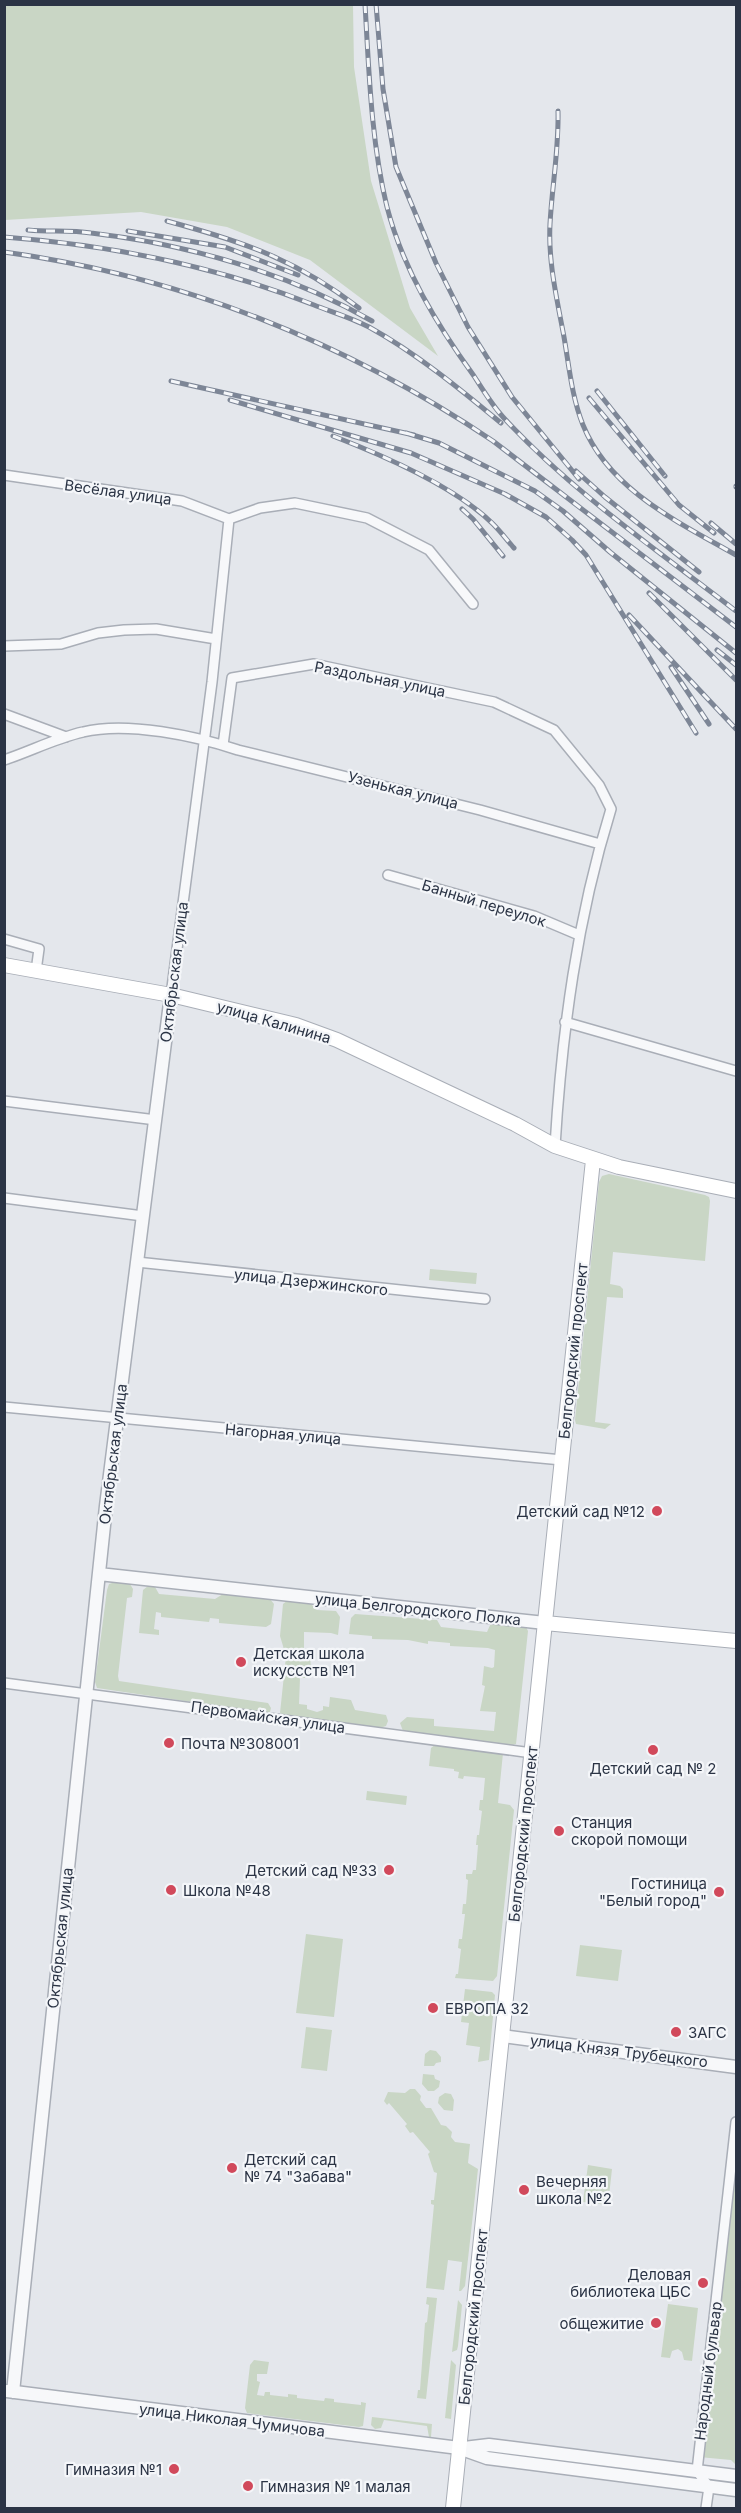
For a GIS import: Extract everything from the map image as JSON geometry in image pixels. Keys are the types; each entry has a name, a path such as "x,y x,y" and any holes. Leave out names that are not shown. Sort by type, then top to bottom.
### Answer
{"main road":[{"name":"улица Калинина","path":"4,965 171,995 296,1025 338,1040 555,1146 593,1160 736,1191"},
{"name":"Белгородский проспект","path":"453,2508 593,1160"},
{"name":"улица Белгородского Полка","path":"545,1623 736,1641"}],"street":[{"name":"Весёлая улица","path":"4,475 182,501 229,519"},
{"path":"229,519 260,508 295,503 367,518 429,550 473,604"},
{"name":"Октябрьская улица","path":"9,2392 117,1419 204,738 229,519"},
{"path":"4,646 61,644 98,633 124,630 156,629 216,639"},
{"name":"Раздольная улица","path":"223,745 232,678 314,664 494,702 554,730 599,784 611,809 600,844"},
{"path":"4,714 66,736"},
{"name":"Узенькая улица","path":"4,759 86,731 114,729 182,734 480,810 600,844"},
{"path":"555,1146 565,1022 579,935 600,844"},
{"name":"Банный переулок","path":"388,875 534,916 579,935"},
{"path":"4,939 39,949 36,971"},
{"path":"565,1022 736,1071"},
{"path":"4,1101 156,1120"},
{"path":"4,1198 143,1216"},
{"name":"улица Дзержинского","path":"137,1262 392,1291 485,1299"},
{"name":"Нагорная улица","path":"4,1407 562,1460"},
{"name":"улица Белгородского Полка","path":"99,1574 545,1623"},
{"name":"Первомайская улица","path":"4,1683 532,1752"},
{"name":"улица Князя Трубецкого","path":"502,2036 736,2067"},
{"name":"Народный бульвар","path":"697,2471 736,2122"},
{"name":"улица Николая Чумичова","path":"9,2392 459,2448 487,2458 736,2490"},
{"name":"улица Николая Чумичова","path":"459,2448 489,2445 736,2476"},
{"path":"697,2471 709,2487 706,2508"}],"green space":[{"path":"5,4 353,5 354,67 371,181 410,308 438,356 310,260 227,227 141,212 5,220"},
{"path":"609,1174 705,1195 710,1201 705,1261 613,1252 610,1284 623,1289 623,1298 607,1297 595,1422 611,1424 605,1429 576,1424 575,1420 599,1182 602,1176"},
{"path":"430,1269 477,1273 476,1284 429,1280"},
{"path":"115,1582 130,1584 133,1589 132,1597 127,1598 119,1681 268,1703 271,1708 270,1712 97,1688 95,1682 107,1590 109,1584"},
{"path":"148,1586 155,1587 159,1594 215,1599 223,1594 270,1599 274,1604 271,1624 266,1627 219,1623 219,1619 210,1618 209,1622 161,1617 161,1613 156,1612 154,1629 159,1630 159,1635 139,1633 143,1590"},
{"path":"288,1600 309,1602 317,1610 336,1611 340,1617 338,1635 304,1632 304,1650 313,1649 313,1656 310,1657 311,1668 306,1671 305,1678 300,1678 299,1704 307,1705 307,1709 317,1712 323,1710 323,1706 329,1707 330,1697 351,1700 355,1710 386,1715 388,1721 386,1726 380,1728 280,1713 286,1656 280,1636 283,1604"},
{"path":"355,1614 437,1620 441,1627 487,1632 491,1623 526,1627 528,1631 516,1744 403,1731 400,1723 407,1717 434,1719 434,1726 494,1731 496,1712 480,1711 485,1686 482,1685 484,1666 494,1667 495,1650 450,1646 450,1643 428,1641 428,1644 408,1640 372,1639 372,1636 349,1634 351,1618"},
{"path":"436,1744 503,1753 498,1803 510,1805 514,1810 497,1976 493,1981 455,1978 458,1974 461,1949 458,1948 459,1939 462,1939 465,1914 462,1914 463,1904 466,1904 468,1880 466,1874 472,1874 473,1870 476,1870 477,1835 479,1835 482,1811 479,1810 480,1800 483,1800 485,1778 464,1776 463,1779 458,1778 459,1772 454,1769 429,1766 431,1748"},
{"path":"367,1791 407,1796 406,1805 366,1800"},
{"path":"306,1934 343,1939 334,2017 296,2013"},
{"path":"580,1945 622,1950 618,1981 576,1976"},
{"path":"465,1989 492,1992 495,1995 489,2060 478,2062 480,2047 466,2045 469,2023 461,2022"},
{"path":"306,2027 332,2030 327,2071 301,2068"},
{"path":"430,2050 436,2051 441,2057 441,2062 434,2066 424,2066 425,2054"},
{"path":"423,2074 434,2075 435,2079 440,2081 439,2087 434,2091 428,2091 422,2084"},
{"path":"410,2089 415,2089 426,2108 431,2108 441,2125 446,2126 452,2132 451,2137 455,2142 470,2144 468,2163 478,2169 465,2286 461,2291 459,2291 462,2262 448,2260 444,2290 426,2288 434,2205 431,2204 431,2200 434,2200 437,2173 434,2172 428,2154 430,2152 413,2132 410,2133 405,2126 407,2124 389,2103 387,2105 384,2101 388,2092 405,2093"},
{"path":"445,2093 451,2094 454,2100 453,2111 444,2110 438,2103 439,2097"},
{"path":"736,2133 736,2465 731,2460 699,2457"},
{"path":"588,2165 612,2169 608,2205 583,2202"},
{"path":"427,2297 437,2298 426,2399 417,2398 418,2390 420,2390 425,2323 429,2305 426,2304"},
{"path":"458,2300 462,2305 458,2346 457,2350 452,2352"},
{"path":"668,2304 698,2308 692,2361 684,2360 682,2352 678,2349 672,2351 670,2358 661,2357"},
{"path":"254,2360 269,2362 267,2374 257,2374 257,2381 260,2382 257,2395 264,2396 265,2392 270,2392 270,2395 288,2397 288,2394 297,2395 297,2398 324,2401 325,2398 334,2399 334,2402 361,2405 361,2402 366,2403 363,2426 247,2413 245,2408 250,2365"},
{"path":"451,2360 456,2365 451,2419 445,2418"},
{"path":"372,2417 432,2424 431,2437 429,2437 427,2426 384,2420 381,2428 375,2429 371,2425"},
{"path":"484,2450 687,2475 685,2480 487,2456"}],"railway":[{"path":"365,4 374,132 387,207 402,252 434,316 495,407 529,444 615,519 736,611"},
{"path":"376,4 383,89 396,167 436,263 468,327 512,397 579,479"},
{"path":"558,111 550,252 571,382 583,425 595,448 628,486 670,517 736,555"},
{"path":"167,221 268,254 313,277 359,308"},
{"path":"28,230 91,233 200,253 271,275 340,304 372,321"},
{"path":"128,231 225,247 298,275"},
{"path":"4,237 83,246 162,259 239,279 342,315 369,327 404,348 501,423"},
{"path":"4,252 70,263 197,296 259,318 379,373 437,405 493,441 736,627"},
{"path":"171,381 414,435"},
{"path":"597,391 665,476"},
{"path":"589,398 679,505 714,533"},
{"path":"230,400 411,453 505,494 546,517 586,555 696,733"},
{"path":"406,433 439,443 535,491 563,511 610,552 736,653"},
{"path":"333,436 373,452 439,484 477,510 514,548"},
{"path":"576,471 699,572"},
{"path":"462,509 503,556"},
{"path":"711,523 736,544"},
{"path":"649,593 736,680"},
{"path":"629,615 736,729"},
{"path":"717,650 736,665"},
{"path":"671,667 709,724"}],"place":[{"name":"Детский сад №12","path":"657,1511"},
{"name":"Детская школа искуссств №1","path":"241,1662"},
{"name":"Почта №308001","path":"169,1743"},
{"name":"Детский сад № 2","path":"653,1750"},
{"name":"Станция скорой помощи","path":"559,1831"},
{"name":"Детский сад №33","path":"389,1870"},
{"name":"Школа №48","path":"171,1890"},
{"name":"Гостиница \"Белый город\"","path":"719,1892"},
{"name":"ЕВРОПА 32","path":"433,2008"},
{"name":"ЗАГС","path":"676,2032"},
{"name":"Детский сад № 74 \"Забава\"","path":"232,2168"},
{"name":"Вечерняя школа №2","path":"524,2190"},
{"name":"Деловая библиотека ЦБС","path":"703,2283"},
{"name":"общежитие","path":"656,2323"},
{"name":"Гимназия №1","path":"174,2469"},
{"name":"Гимназия № 1 малая","path":"248,2486"}]}
